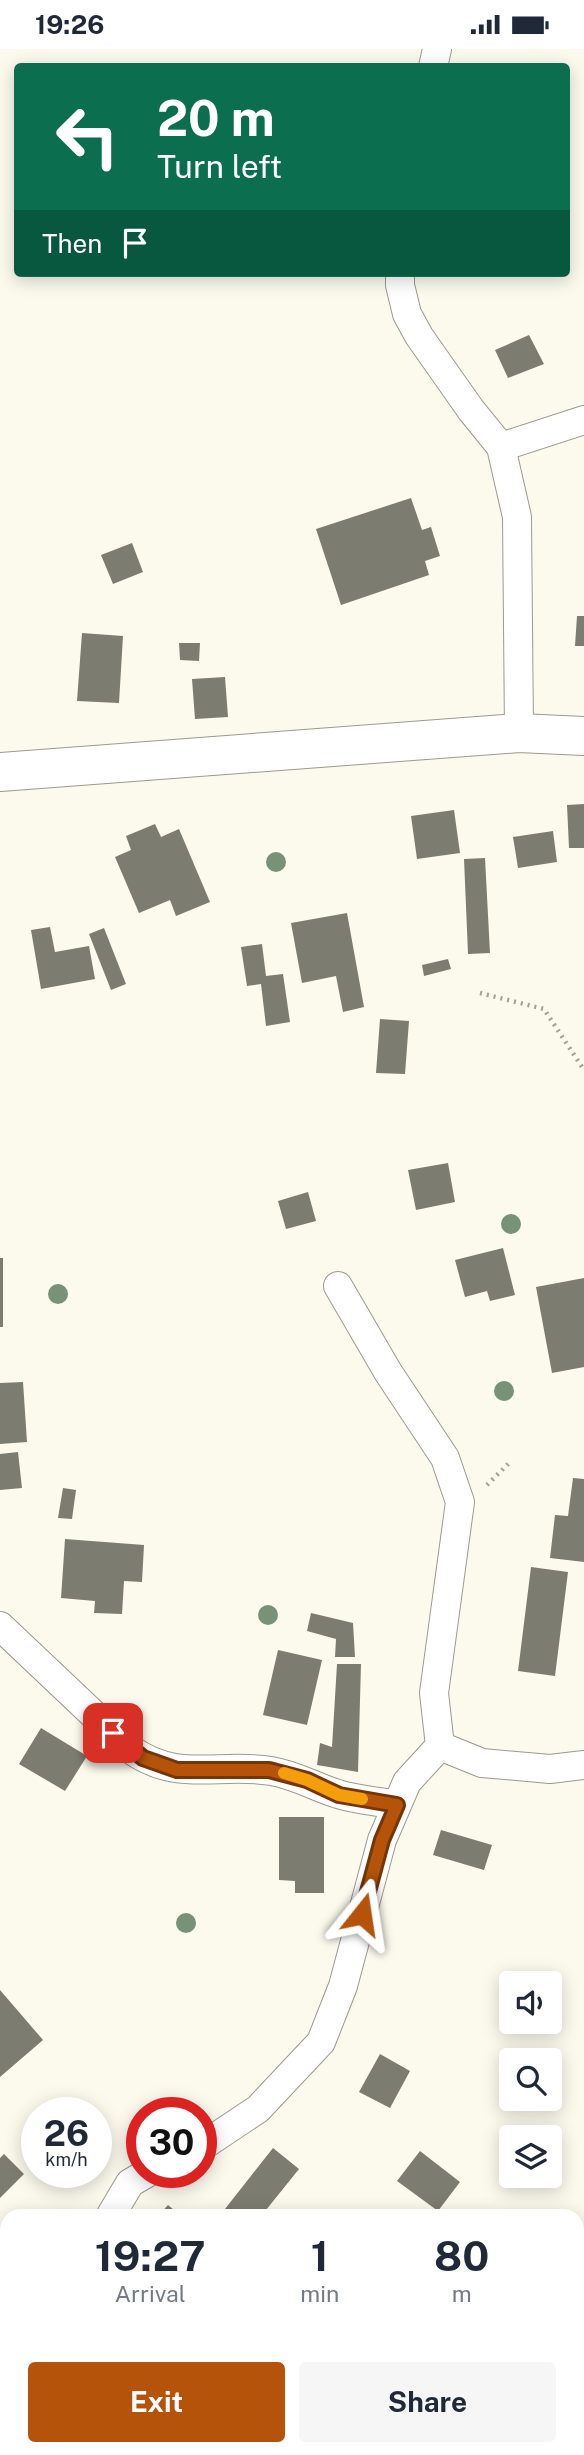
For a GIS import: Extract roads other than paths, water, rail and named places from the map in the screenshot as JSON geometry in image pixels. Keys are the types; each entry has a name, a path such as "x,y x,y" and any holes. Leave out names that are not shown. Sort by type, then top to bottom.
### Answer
{"main road":[{"path":"0,772 519,733 584,736"}],"street":[{"path":"400,277 407,314 419,337 501,447 517,517 519,733"},
{"path":"501,447 584,420"},
{"path":"217,2136 258,2109 321,2042 343,1986 382,1840 407,1782 440,1746 434,1693 460,1502 445,1458 388,1372 338,1286"},
{"path":"0,1626 130,1749 153,1763 177,1770 269,1770 307,1780 339,1795 397,1805"},
{"path":"440,1746 482,1763 550,1769 584,1765"},
{"path":"115,2209 127,2188"}]}
